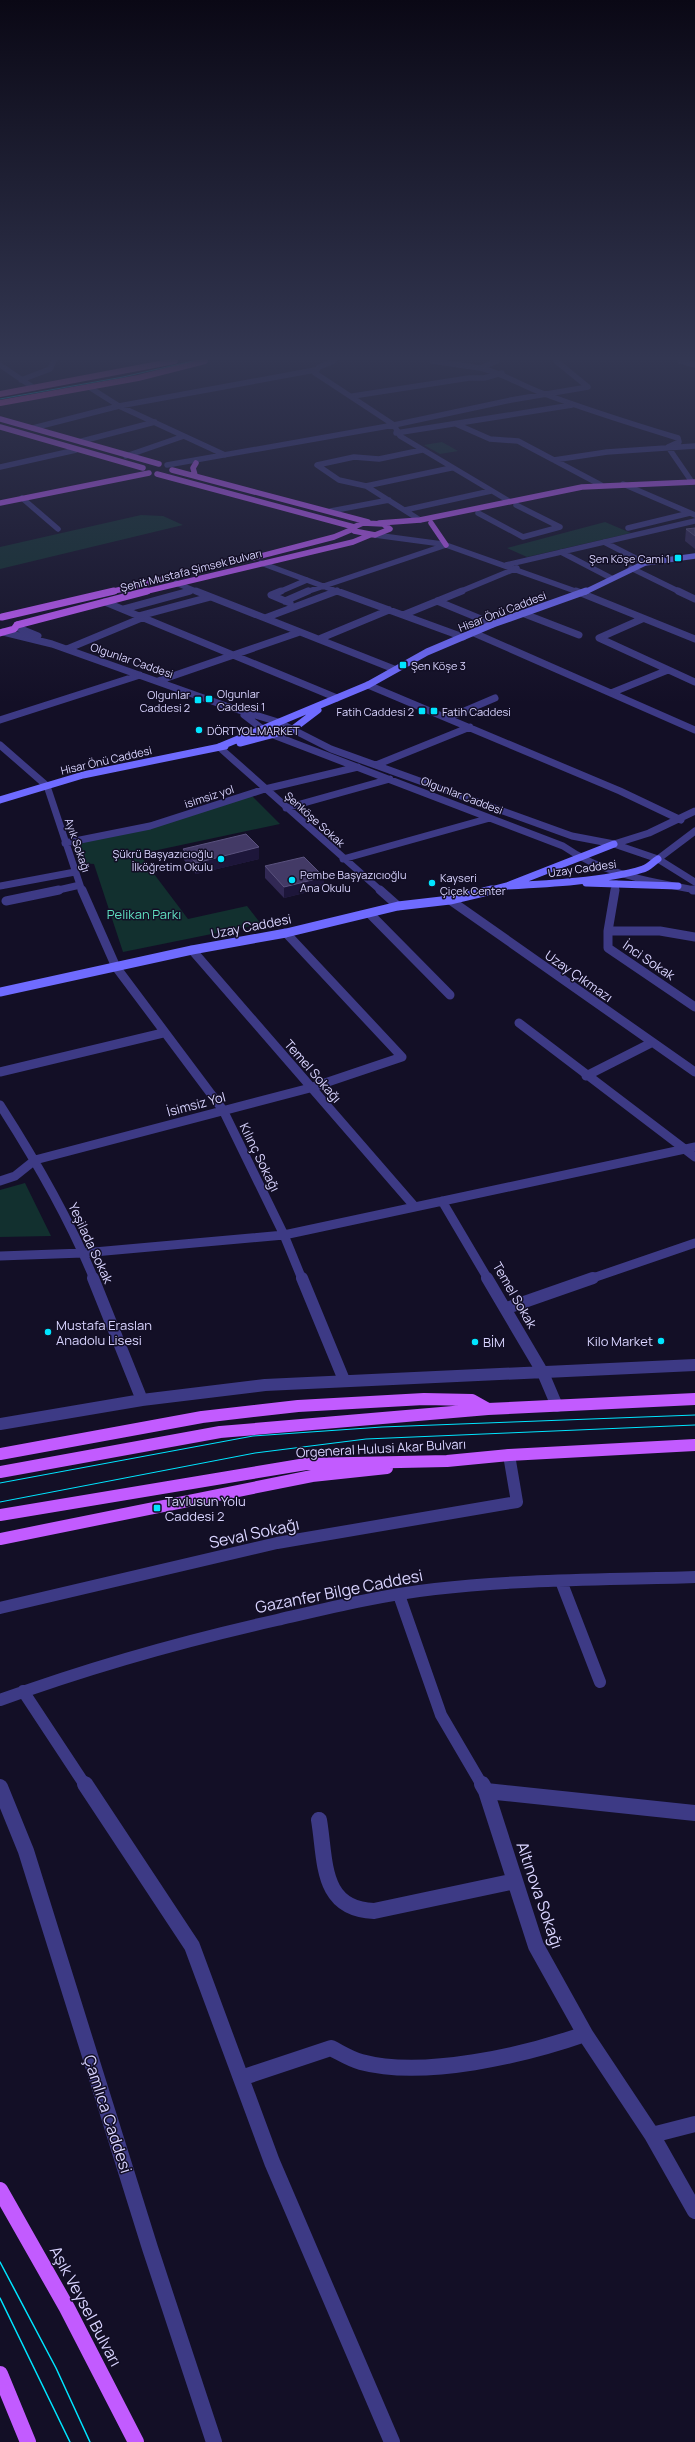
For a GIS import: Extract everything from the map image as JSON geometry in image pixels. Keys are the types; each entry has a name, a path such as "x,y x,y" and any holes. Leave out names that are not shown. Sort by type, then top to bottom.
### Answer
{"main road":[{"path":"0,499 119,475"},
{"path":"0,503 139,475"},
{"path":"160,475 353,528 356,533 372,535"},
{"path":"195,475 368,522"},
{"path":"378,523 420,520 559,490 601,485 694,483"},
{"path":"389,530 431,523 567,495 628,488 694,483"},
{"name":"Şehit Mustafa Şimsek Bulvarı","path":"1,617 248,560 334,537 368,522 378,523 389,530"},
{"path":"431,523 446,544"},
{"name":"Şehit Mustafa Şimsek Bulvarı","path":"1,632 17,626 176,583 353,542 389,530"},
{"name":"Hisar Önü Caddesi","path":"219,747 368,685 394,669 463,637 522,613 582,593 631,568 645,564 695,556"},
{"path":"1,617 15,620 17,626"},
{"name":"Hisar Önü Caddesi","path":"0,800 84,775 276,735 290,730 316,712 323,704"},
{"name":"Uzay Caddesi","path":"1,990 192,950 286,933 370,914 398,906 450,900 507,886 577,857 614,844"},
{"name":"Uzay Caddesi","path":"507,886 560,882 644,869 658,859"},
{"path":"560,882 678,886"},
{"name":"Orgeneral Hulusi Akar Bulvarı","path":"0,1472 220,1432 488,1409 695,1399"},
{"name":"Orgeneral Hulusi Akar Bulvarı","path":"0,1454 202,1417 283,1407 424,1400 472,1400 488,1409"},
{"name":"Orgeneral Hulusi Akar Bulvarı","path":"0,1515 306,1464 447,1461 509,1455 695,1445"},
{"path":"0,1539 312,1476 447,1461"},
{"name":"Aşık Veysel Bulvarı","path":"0,2190 67,2308 136,2442"},
{"path":"0,2374 28,2442"}],"street":[{"path":"332,475 339,480 366,486 420,520"},
{"path":"366,486 418,475"},
{"path":"462,475 509,501"},
{"path":"582,475 601,485"},
{"path":"688,475 694,483"},
{"path":"623,484 628,488 692,514"},
{"path":"405,510 491,491"},
{"path":"22,498 58,529"},
{"path":"331,512 389,500"},
{"path":"478,513 523,537 560,527 516,505"},
{"path":"642,534 628,528 692,514"},
{"path":"506,565 695,522"},
{"path":"389,530 424,537 517,568 695,639"},
{"path":"372,535 446,544"},
{"path":"604,542 645,564"},
{"path":"285,601 321,585 446,544"},
{"path":"560,552 611,578"},
{"path":"261,563 463,637"},
{"path":"403,615 517,568"},
{"path":"631,568 695,599"},
{"path":"299,607 271,595 307,580"},
{"path":"176,583 394,669"},
{"path":"124,609 193,590"},
{"path":"265,618 299,607 337,591"},
{"path":"67,649 142,617 210,596"},
{"path":"437,601 493,624"},
{"path":"105,602 234,654 337,698"},
{"path":"319,639 389,610"},
{"path":"522,613 579,635"},
{"path":"642,619 599,638 695,682"},
{"path":"17,626 52,644"},
{"path":"1,632 52,644"},
{"path":"158,681 300,632"},
{"path":"474,633 695,730"},
{"name":"Olgunlar Caddesi","path":"52,644 226,706 278,722 290,730 331,749 572,836 614,844 658,859 695,882"},
{"path":"611,693 668,670"},
{"path":"0,720 140,675"},
{"path":"368,685 470,727 682,820"},
{"path":"448,718 495,698"},
{"name":"Olgunlar Caddesi","path":"226,706 253,720 261,730 563,846 577,857 615,874 695,890"},
{"path":"376,765 470,727"},
{"path":"0,745 47,786"},
{"name":"Şenköşe Sokak","path":"219,747 343,859 398,906"},
{"name":"isimsiz yol","path":"66,843 150,826 266,789 358,766"},
{"path":"286,808 390,779"},
{"name":"Ayık Sokağı","path":"47,786 75,872 116,967"},
{"path":"614,844 649,833 682,820 695,811"},
{"path":"343,859 490,818"},
{"path":"658,859 695,831"},
{"path":"0,886 75,872"},
{"path":"616,884 608,931 648,931 695,937"},
{"path":"6,901 80,885"},
{"name":"Uzay Çıkmazı","path":"450,900 651,1043 695,1072"},
{"path":"370,914 450,995"},
{"name":"İnci Sokak","path":"608,931 608,948 695,1007"},
{"name":"İsimsiz Yol","path":"0,1182 15,1176 35,1160 310,1088 402,1057 286,933"},
{"name":"Temel Sokağı","path":"192,950 310,1088 415,1207"},
{"name":"Kılınç Sokağı","path":"116,967 163,1033 223,1110 284,1235 344,1380"},
{"path":"518,1022 586,1076 695,1157"},
{"path":"0,1072 163,1033"},
{"path":"586,1076 651,1043"},
{"name":"Yeşilada Sokak","path":"0,1105 35,1160 82,1250 142,1400"},
{"path":"0,1256 284,1235 695,1147"},
{"name":"Temel Sokak","path":"442,1201 507,1308 543,1373 557,1406"},
{"path":"507,1308 695,1243"},
{"path":"0,1249 82,1250"},
{"path":"0,1424 142,1400 233,1388 344,1380 543,1373 695,1365"},
{"name":"Seval Sokağı","path":"0,1608 277,1544 517,1502 509,1455"},
{"name":"Gazanfer Bilge Caddesi","path":"0,1700 23,1691 155,1649 341,1605 399,1594 480,1585 695,1577"},
{"path":"561,1581 600,1682"},
{"name":"Altınova Sokağı","path":"399,1594 441,1715 486,1791 536,1946 586,2034 652,2135 695,2211"},
{"path":"23,1691 192,1946 272,2162 392,2442"},
{"name":"Çamlıca Caddesi","path":"0,1787 26,1851 150,2248 214,2442"},
{"path":"486,1791 695,1813"},
{"path":"319,1820 330,1888 335,1896 352,1908 374,1911 515,1880"},
{"path":"241,2078 331,2048 361,2062 380,2066 444,2065 488,2061 522,2055 586,2034"},
{"path":"652,2135 695,2124"}],"green space":[{"path":"141,515 163,516 183,525 0,569 0,547"},
{"path":"605,522 631,533 527,557 507,548"},
{"name":"Pelikan Parkı","path":"252,796 280,824 139,854 188,919 247,906 261,924 123,952 94,864 82,863 75,842"},
{"path":"25,1183 51,1236 0,1237 0,1190"}],"building":[{"path":"695,528 695,536 686,529"},
{"path":"246,834 259,847 196,863 183,849"},
{"path":"304,857 324,877 284,887 265,866"}],"tram line":[{"path":"0,1483 253,1436 382,1427 695,1415"},
{"path":"0,1502 255,1453 366,1439 695,1425"},
{"path":"0,2262 56,2368 90,2442"},
{"path":"0,2298 70,2442"}],"place":[{"name":"Şen Köşe Cami 1","path":"678,558"},
{"name":"Şen Köşe 3","path":"403,665"},
{"name":"Olgunlar Caddesi 1","path":"209,699"},
{"name":"Olgunlar Caddesi 2","path":"198,700"},
{"name":"Fatih Caddesi 2","path":"422,711"},
{"name":"Fatih Caddesi","path":"434,711"},
{"name":"DÖRTYOL MARKET","path":"199,730"},
{"name":"Şükrü Başyazıcıoğlu İlköğretim Okulu","path":"221,859"},
{"name":"Pembe Başyazıcıoğlu Ana Okulu","path":"292,880"},
{"name":"Kayseri Çiçek Center","path":"432,883"},
{"name":"Mustafa Eraslan Anadolu Lisesi","path":"48,1332"},
{"name":"Kilo Market","path":"661,1341"},
{"name":"BİM","path":"475,1342"},
{"name":"Tavlusun Yolu Caddesi 2","path":"157,1508"}]}
